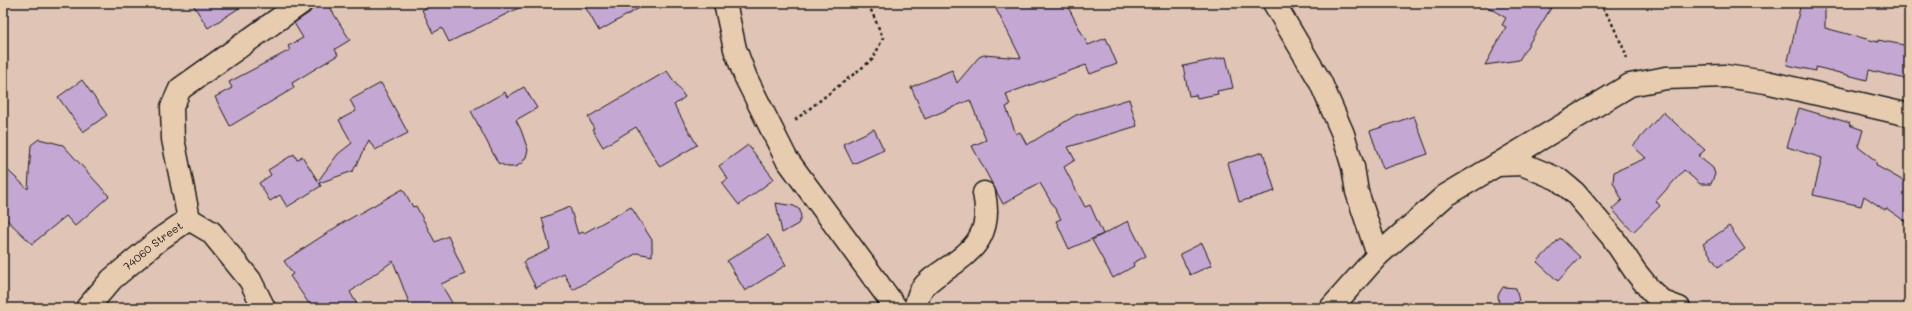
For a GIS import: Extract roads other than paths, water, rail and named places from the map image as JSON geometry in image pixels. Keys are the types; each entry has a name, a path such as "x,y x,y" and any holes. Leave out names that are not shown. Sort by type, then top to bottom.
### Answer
{"street":[{"path":"189,219 174,139 172,107 180,89 301,3"},
{"path":"725,3 735,49 746,78 786,158 896,308"},
{"path":"1274,3 1320,81 1343,134 1353,166 1357,192 1378,255"},
{"path":"1331,308 1378,255 1445,196 1630,85 1666,78 1725,76 1766,82 1909,115"},
{"path":"1497,165 1522,164 1558,179 1575,193 1609,233 1651,291 1663,302 1679,308"},
{"path":"915,308 920,292 928,282 963,258 982,235 986,222 984,193"},
{"name":"74060 Street","path":"87,308 112,279 160,239 189,219 211,232 250,280 264,308"}]}
